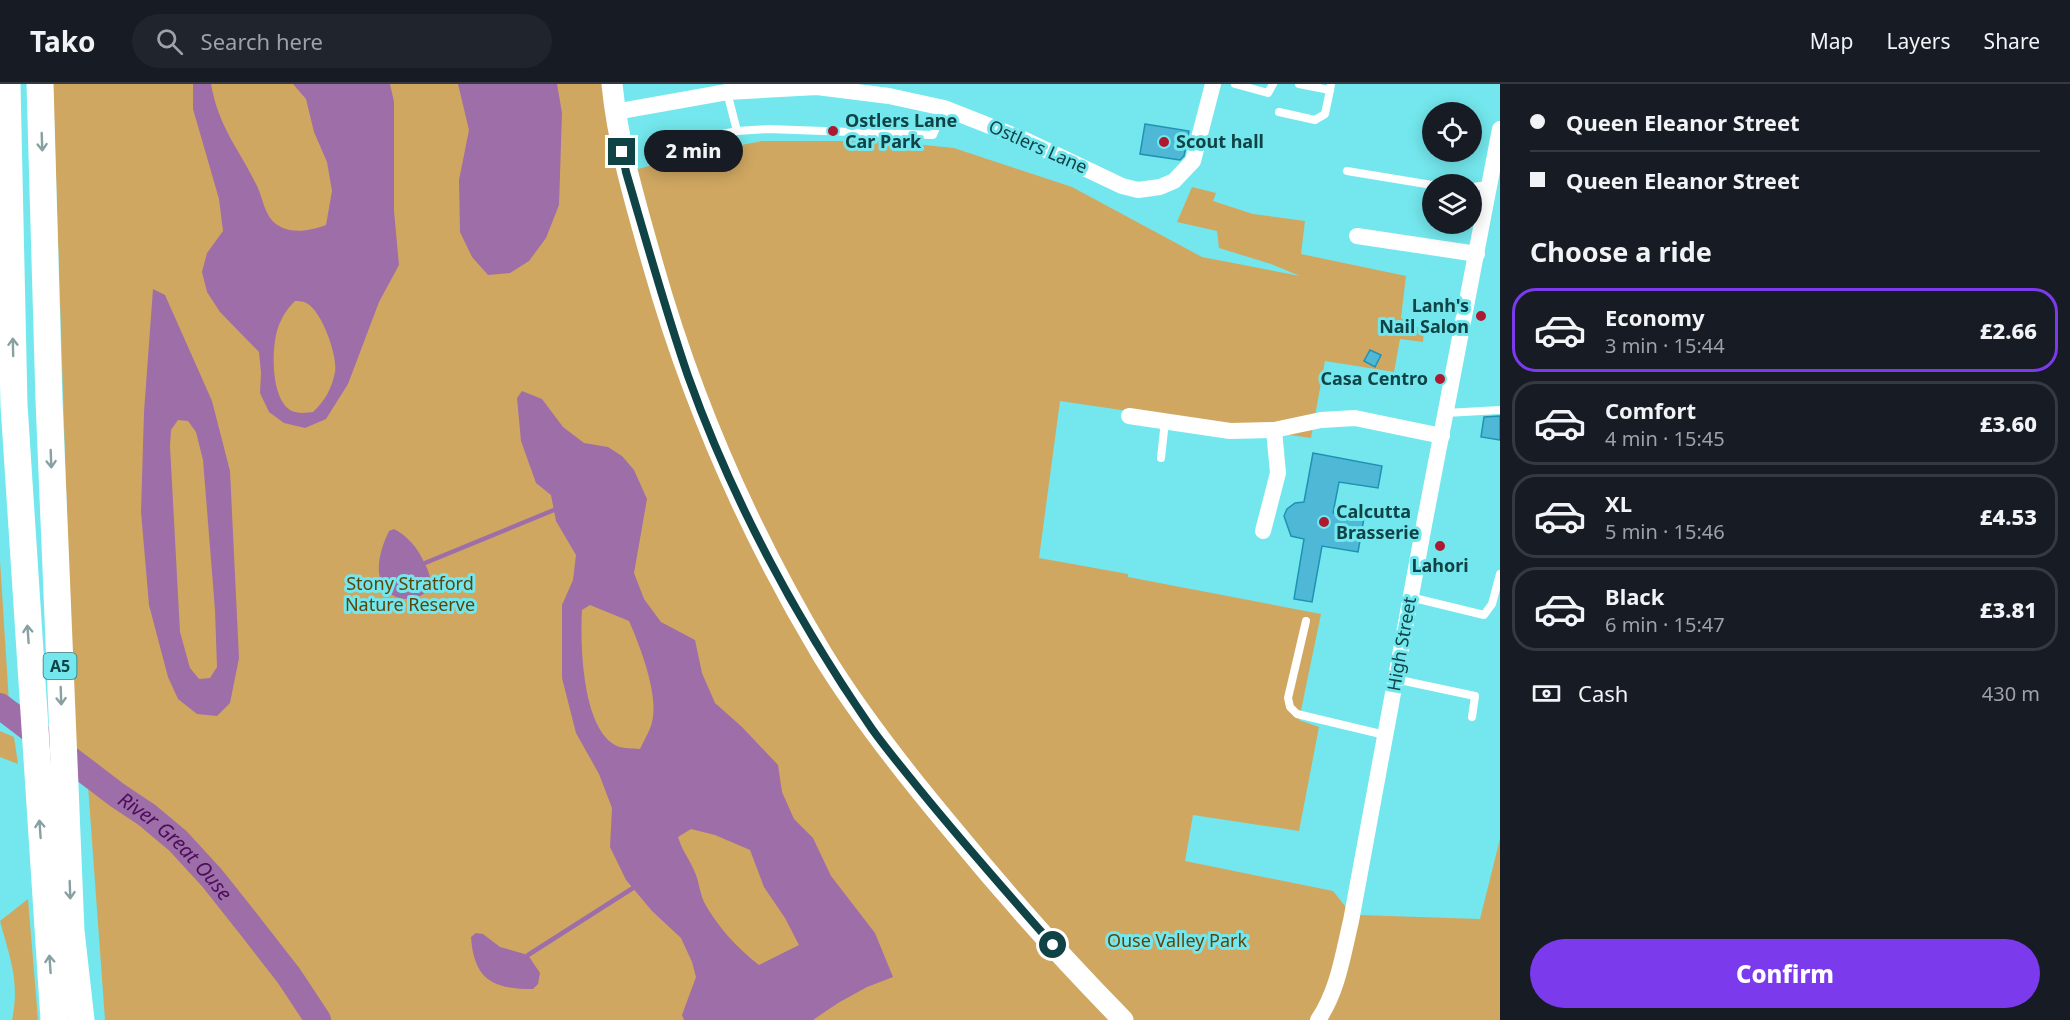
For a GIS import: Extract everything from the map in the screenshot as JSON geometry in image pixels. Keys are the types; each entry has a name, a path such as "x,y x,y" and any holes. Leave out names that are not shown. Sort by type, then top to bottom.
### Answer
{"highway":[{"name":"A5","path":"7,84 14,405 54,1020"},
{"name":"A5","path":"40,84 49,400 71,931 81,1020"}],"street":[{"path":"612,84 626,172 667,314 689,378 719,453 753,530 781,582 823,655 874,732 984,868 1123,1020"},
{"name":"Ostlers Lane","path":"615,112 726,92 817,87 891,90 1023,139 1122,186 1138,190 1160,187 1174,181 1193,161 1213,84"},
{"name":"High Street","path":"1319,1020 1336,982 1351,921 1410,597 1477,254 1495,185 1500,129"},
{"path":"1357,236 1477,254"},
{"path":"1130,416 1230,431 1274,430 1322,420 1355,418 1442,436"},
{"path":"1263,531 1278,473 1274,430"}],"lane":[{"path":"1235,84 1268,93 1273,84"},
{"path":"1279,112 1315,120 1325,114 1331,87 1299,84"},
{"path":"726,92 736,131"},
{"path":"713,136 736,131 768,129 933,135 944,108"},
{"path":"1347,171 1422,183"},
{"path":"1446,413 1500,410"},
{"path":"1161,458 1165,421"},
{"path":"1410,597 1484,615 1492,604 1500,574"},
{"path":"1306,621 1288,698 1291,709 1297,714 1385,735"},
{"path":"1395,679 1475,696 1472,717"}],"green space":[{"name":"Stony Stratford Nature Reserve","path":"53,84 612,84 627,172 690,155 762,141 883,141 954,148 1072,187 1202,257 1300,276 1271,264 1219,248 1217,231 1177,222 1192,187 1216,193 1213,201 1253,214 1305,221 1301,254 1406,276 1401,318 1424,331 1423,342 1400,339 1394,372 1325,361 1311,438 1060,401 1039,558 1321,614 1299,720 1319,727 1299,831 1193,815 1185,861 1333,891 1349,911 1358,915 1480,919 1500,839 1500,1020 105,1020 87,772 75,763"},
{"path":"0,560 10,719 0,710"},
{"path":"0,731 14,737 18,764 0,757"},
{"path":"28,899 38,1020 12,1020 14,982 0,921"}],"shaded area":[{"path":"193,84 211,84 224,125 256,184 271,219 286,229 304,230 326,225 332,191 327,162 314,132 306,99 293,84 390,84 394,102 394,211 399,265 379,302 348,384 326,419 305,428 284,423 269,412 260,393 259,352 220,312 207,292 202,272 207,253 223,231 219,199 193,109","holes":["295,301 304,302 316,313 327,333 334,355 335,372 332,383 324,399 313,412 299,413 290,410 283,403 274,370 276,334 284,315"]},
{"path":"458,84 557,84 562,113 559,205 546,238 529,261 510,273 488,275 472,257 460,232 459,180 469,130"},
{"path":"153,289 165,295 212,401 230,471 239,658 230,703 217,716 197,714 178,699 168,677 149,605 141,512 144,412","holes":["178,420 188,421 196,432 203,460 215,610 217,667 210,678 199,679 190,668 180,632 170,446 171,430"]},
{"path":"522,391 542,399 563,427 584,443 608,447 622,456 634,470 647,499 634,573 644,599 661,622 695,640 702,673 715,703 742,727 778,765 782,792 794,819 813,838 831,876 875,933 893,977 867,987 813,1020 684,1020 682,1015 696,977 692,962 681,938 652,911 626,880 610,847 612,808 599,774 576,733 562,678 562,605 573,580 576,555 556,521 551,495 536,483 521,441 517,398","holes":["590,605 629,621 643,657 651,685 653,711 651,725 640,749 617,746 605,737 596,723 586,684 581,625 582,610","691,829 715,835 750,850 764,887 785,918 799,945 759,965 735,944 715,920 704,902 694,870 678,837"]},
{"path":"394,529 412,543 428,571 430,580 427,590 419,597 408,599 396,597 386,589 380,576 380,557 389,531"},
{"path":"476,933 483,934 500,947 528,955 540,973 538,984 533,989 519,989 497,984 488,979 476,963 473,952 471,937"}],"building":[{"name":"Scout hall","path":"1145,124 1189,131 1184,156 1180,160 1140,154"},
{"path":"1370,350 1381,355 1375,367 1364,361"},
{"path":"1500,416 1500,440 1481,437 1484,417"},
{"path":"1313,453 1382,466 1378,488 1339,482 1333,513 1364,518 1358,552 1322,546 1312,602 1294,599 1304,539 1291,536 1284,516 1287,509 1295,503 1304,502"}],"waterway":[{"path":"425,563 554,510"},
{"name":"River Great Ouse","path":"0,706 117,795 147,815 178,841 212,878 254,931 289,976 318,1020"},
{"path":"528,955 633,888"}],"place":[{"name":"Ostlers Lane Car Park","path":"833,131"},
{"name":"Scout hall","path":"1164,142"},
{"name":"Lanh's Nail Salon","path":"1481,316"},
{"name":"Casa Centro","path":"1440,379"},
{"name":"Calcutta Brasserie","path":"1324,522"},
{"name":"Lahori","path":"1440,546"}],"route":[{"path":"622,152 667,314 689,378 753,530 781,582 823,655 874,732 984,868 1053,945"}],"park label":[{"name":"Ouse Valley Park","path":"1177,941"}]}
